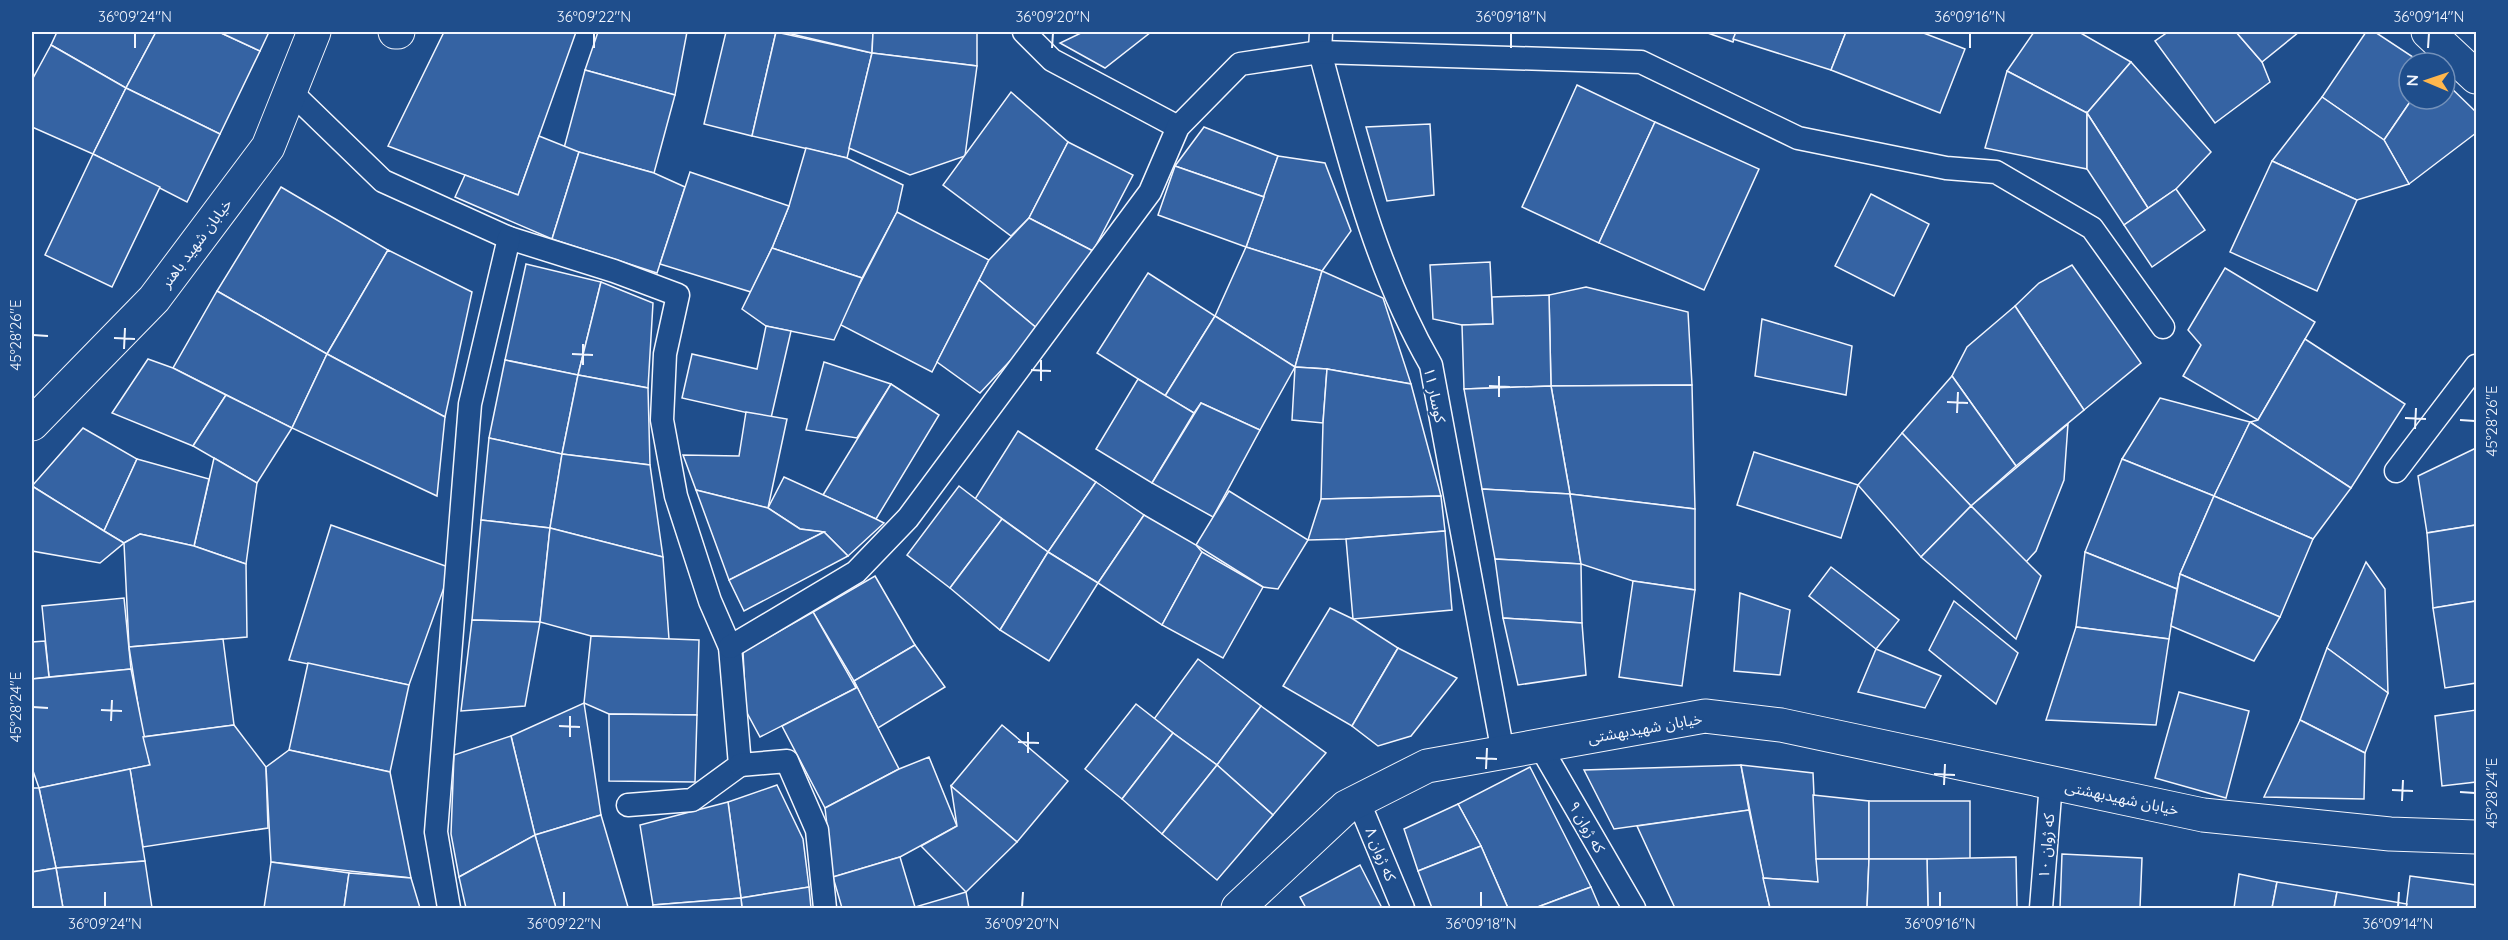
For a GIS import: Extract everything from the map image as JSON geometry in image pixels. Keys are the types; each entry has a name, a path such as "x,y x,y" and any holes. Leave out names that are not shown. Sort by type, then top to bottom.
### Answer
{"street":[{"name":"خیابان شهید باهنر","path":"32,424 154,299 268,147 314,32"},
{"path":"2428,32 2476,77"},
{"name":"خیابان شهیدبهشتی","path":"1238,909 1346,807 1427,766 1705,716 1781,725 2203,815 2390,834 2476,837"}],"lane":[{"path":"1024,32 1052,60 1178,127"},
{"path":"730,647 856,572 908,518 1150,192 1178,127 1240,64 1321,42 1641,62 1798,138 1946,168 1996,172 2092,228 2163,327"},
{"name":"کوسار ۱۱","path":"1321,42 1363,210 1413,335 1431,365 1503,753"},
{"path":"289,90 383,181 509,238 614,271 678,295 665,354 662,420 676,496 710,601 730,647 740,765"},
{"path":"449,909 436,832 470,404 509,238"},
{"path":"2396,471 2476,366"},
{"name":"که ژوان ۹","path":"1540,746 1634,909"},
{"path":"628,805 692,800 740,765 787,761 817,830 825,909"},
{"name":"که ژوان ۱۰","path":"2041,909 2051,783"},
{"name":"که ژوان ۸","path":"1358,800 1403,909"}],"building":[{"path":"57,32 156,32 126,88 51,45"},
{"path":"156,32 219,32 260,51 220,134 126,88"},
{"path":"219,32 269,32 260,51"},
{"path":"444,32 576,32 518,195 388,146"},
{"path":"598,32 687,32 675,95 585,70"},
{"path":"726,32 776,32 752,136 704,124"},
{"path":"776,32 872,53 847,158 752,136"},
{"path":"783,32 873,32 872,53"},
{"path":"873,32 977,32 977,66 872,53"},
{"path":"1083,32 1151,32 1105,68 1060,43"},
{"path":"1705,32 1736,32 1733,42"},
{"path":"1736,32 1846,32 1831,70 1733,39"},
{"path":"1846,32 1921,32 1965,49 1940,113 1831,70"},
{"path":"2034,32 2079,32 2131,62 2087,113 2007,71"},
{"path":"2168,32 2236,32 2262,62 2270,82 2215,123 2155,41"},
{"path":"2236,32 2299,32 2262,62"},
{"path":"2366,32 2375,32 2404,51 2397,51 2397,111 2404,111 2384,140 2322,97"},
{"path":"51,45 126,88 93,154 32,127 32,80"},
{"path":"872,53 977,66 965,156 910,175 849,148"},
{"path":"2131,62 2211,152 2176,189 2148,208 2087,113"},
{"path":"585,70 675,95 654,173 564,148"},
{"path":"2007,71 2087,113 2087,169 1985,148"},
{"path":"1577,85 1655,122 1599,243 1522,207"},
{"path":"126,88 220,134 187,202 93,154"},
{"path":"1011,92 1068,142 1029,218 1011,236 943,185"},
{"path":"2457,94 2476,112 2476,133 2409,184 2384,140 2404,111 2457,111"},
{"path":"2322,97 2384,140 2409,184 2357,200 2272,161"},
{"path":"2087,113 2148,208 2124,225 2087,169"},
{"path":"1655,122 1759,169 1704,290 1599,243"},
{"path":"1430,124 1434,195 1387,201 1366,127"},
{"path":"1204,127 1278,156 1264,197 1175,166"},
{"path":"539,136 579,152 552,239 455,197 465,175 518,195"},
{"path":"1068,142 1133,175 1093,251 1029,218"},
{"path":"806,148 847,158 903,185 897,212 862,278 772,248 789,206"},
{"path":"579,152 654,173 685,187 657,273 552,239"},
{"path":"93,154 160,187 112,287 45,255"},
{"path":"1278,156 1325,163 1351,231 1322,271 1246,247"},
{"path":"2272,161 2357,200 2317,291 2230,252"},
{"path":"1175,166 1264,197 1246,247 1158,215"},
{"path":"690,172 789,206 751,292 660,264"},
{"path":"281,187 388,250 327,354 217,291"},
{"path":"2176,189 2205,230 2152,267 2124,225"},
{"path":"1871,194 1929,224 1894,296 1835,266"},
{"path":"897,212 989,260 932,372 839,324"},
{"path":"1029,218 1093,251 1039,330 979,280 989,260"},
{"path":"1246,247 1322,271 1295,367 1215,316"},
{"path":"772,248 862,278 834,340 766,326 742,309"},
{"path":"388,250 472,292 445,417 327,354"},
{"path":"1490,262 1493,324 1462,325 1433,319 1430,265"},
{"path":"526,264 601,282 578,375 505,360"},
{"path":"2072,265 2141,363 2084,410 2015,306 2039,283"},
{"path":"2225,268 2315,322 2258,420 2183,376 2201,345 2188,330"},
{"path":"1322,271 1383,298 1411,384 1327,369 1295,367"},
{"path":"1148,273 1215,316 1165,396 1097,353"},
{"path":"979,280 1039,330 980,393 937,362"},
{"path":"601,282 653,303 648,388 578,375"},
{"path":"1586,287 1688,312 1692,385 1551,386 1549,295"},
{"path":"217,291 327,354 292,428 173,368"},
{"path":"1549,295 1551,386 1464,389 1462,325 1493,324 1492,297"},
{"path":"2015,306 2084,410 2016,466 1952,376 1967,347"},
{"path":"1215,316 1295,367 1260,430 1201,403 1194,413 1165,396"},
{"path":"1762,319 1852,346 1846,395 1755,376"},
{"path":"766,326 791,331 771,418 682,398 692,354 757,369"},
{"path":"2305,339 2405,404 2351,488 2250,422 2258,420"},
{"path":"327,354 445,417 437,496 292,428"},
{"path":"148,359 173,368 226,395 193,446 112,413"},
{"path":"505,360 578,375 562,454 489,438"},
{"path":"824,362 891,384 857,438 806,430"},
{"path":"1295,367 1327,369 1323,423 1292,420"},
{"path":"1327,369 1411,384 1441,496 1321,499"},
{"path":"578,375 648,388 650,465 562,454"},
{"path":"1952,376 2016,466 1971,506 1902,433"},
{"path":"1138,379 1194,413 1152,483 1096,449"},
{"path":"891,384 939,415 876,519 823,495"},
{"path":"1692,385 1695,509 1570,494 1551,386"},
{"path":"1551,386 1570,494 1482,489 1464,389"},
{"path":"226,395 292,428 257,483 193,446"},
{"path":"2160,398 2250,422 2214,496 2122,459"},
{"path":"1201,403 1260,430 1213,517 1152,483"},
{"path":"746,412 787,419 768,508 696,490 683,455 739,456"},
{"path":"2250,422 2351,488 2313,539 2214,496"},
{"path":"2068,424 2064,480 2036,551 2026,562 1971,506"},
{"path":"83,428 137,459 104,531 32,486"},
{"path":"1018,431 1096,482 1048,552 975,499"},
{"path":"1902,433 1971,506 1921,557 1858,485"},
{"path":"489,438 562,454 550,528 481,520"},
{"path":"2476,448 2476,525 2427,533 2418,476"},
{"path":"1754,452 1858,485 1841,538 1737,505"},
{"path":"562,454 650,465 663,557 550,528"},
{"path":"214,458 257,483 246,564 194,546"},
{"path":"137,459 209,479 194,546 140,534 124,543 104,531"},
{"path":"2122,459 2214,496 2180,574 2177,589 2085,552"},
{"path":"784,477 884,523 848,556 824,532 800,529 768,508"},
{"path":"1096,482 1144,515 1098,583 1048,552"},
{"path":"32,486 124,543 100,563 32,551"},
{"path":"959,486 1002,519 950,588 907,555"},
{"path":"1482,489 1570,494 1581,564 1495,559"},
{"path":"696,490 768,508 800,529 824,532 729,580"},
{"path":"1229,491 1308,540 1278,589 1263,587 1196,545"},
{"path":"1570,494 1695,509 1695,590 1633,581 1581,564"},
{"path":"1441,496 1445,531 1308,540 1321,499"},
{"path":"2214,496 2313,539 2280,617 2180,574"},
{"path":"1971,506 2041,576 2016,639 1921,557"},
{"path":"1144,515 1196,545 1202,552 1162,625 1098,583"},
{"path":"1002,519 1048,552 1000,630 950,588"},
{"path":"481,520 550,528 540,622 472,620"},
{"path":"331,525 451,568 409,685 289,660"},
{"path":"2476,525 2476,601 2433,608 2427,533"},
{"path":"550,528 663,557 669,639 591,636 540,622"},
{"path":"1445,531 1452,610 1353,619 1346,539"},
{"path":"824,532 848,556 744,611 729,580"},
{"path":"140,534 194,546 246,564 247,637 129,647 124,543"},
{"path":"1048,552 1098,583 1049,661 1000,630"},
{"path":"1202,552 1263,587 1223,658 1162,625"},
{"path":"2085,552 2177,589 2169,639 2076,627"},
{"path":"1495,559 1581,564 1582,623 1503,618"},
{"path":"2366,562 2385,589 2388,693 2327,648"},
{"path":"1831,567 1899,620 1876,649 1809,596"},
{"path":"2180,574 2280,617 2254,661 2171,626"},
{"path":"875,576 915,645 854,681 813,612"},
{"path":"1633,581 1695,590 1682,686 1619,677"},
{"path":"1740,593 1790,610 1780,675 1734,671"},
{"path":"124,598 131,669 49,677 42,606"},
{"path":"1954,601 2018,653 1996,704 1929,650"},
{"path":"2476,601 2476,683 2445,688 2433,608"},
{"path":"1330,608 1353,619 1398,648 1352,726 1283,686"},
{"path":"813,612 856,688 760,737 746,711 743,652"},
{"path":"1503,618 1582,623 1586,675 1518,685"},
{"path":"472,620 540,622 525,706 461,711"},
{"path":"2076,627 2169,639 2156,725 2046,720"},
{"path":"591,636 699,640 697,715 609,714 584,703"},
{"path":"223,639 234,725 143,737 129,647"},
{"path":"45,641 49,677 32,679 32,642"},
{"path":"915,645 945,687 878,728 854,681"},
{"path":"1398,648 1457,678 1411,736 1378,746 1352,726"},
{"path":"2327,648 2388,693 2365,753 2300,720"},
{"path":"1876,649 1941,676 1925,708 1858,692"},
{"path":"1198,659 1261,706 1217,765 1154,719"},
{"path":"308,663 409,685 390,772 289,750"},
{"path":"131,669 150,765 39,788 32,768 32,679"},
{"path":"854,681 899,769 825,808 782,726 856,688"},
{"path":"2179,692 2249,711 2226,798 2155,778"},
{"path":"584,703 601,815 535,835 511,736"},
{"path":"1136,704 1173,733 1122,799 1085,769"},
{"path":"1261,706 1326,753 1273,815 1217,765"},
{"path":"2476,710 2476,782 2442,786 2435,716"},
{"path":"609,714 697,715 695,782 609,781"},
{"path":"2300,720 2365,753 2364,799 2264,797"},
{"path":"234,725 266,767 268,828 143,847 130,769 150,765 143,737"},
{"path":"1002,725 1068,781 1017,842 951,786"},
{"path":"1173,733 1217,765 1162,834 1122,799"},
{"path":"511,736 535,835 459,877 451,834 454,755"},
{"path":"289,750 390,772 411,878 271,862 266,767"},
{"path":"929,757 957,826 900,857 833,877 825,808 899,769"},
{"path":"1217,765 1273,815 1217,880 1162,834"},
{"path":"1741,765 1749,810 1614,829 1584,770"},
{"path":"1741,765 1813,773 1818,882 1763,878"},
{"path":"1530,767 1591,887 1535,908 1508,908 1481,846 1458,804"},
{"path":"130,769 145,861 56,868 39,788"},
{"path":"777,785 803,839 809,887 741,898 728,802"},
{"path":"951,786 1017,842 966,892 921,846 957,826"},
{"path":"32,788 39,788 56,868 32,872"},
{"path":"1813,795 1869,801 1869,859 1816,859"},
{"path":"1869,801 1970,801 1970,859 1869,859"},
{"path":"728,802 741,898 653,905 640,825"},
{"path":"1458,804 1481,846 1418,871 1404,829"},
{"path":"1749,810 1770,908 1675,908 1637,826"},
{"path":"601,815 628,907 556,908 535,835"},
{"path":"535,835 556,908 466,908 459,877"},
{"path":"1481,846 1508,908 1432,908 1418,871"},
{"path":"2062,854 2142,858 2140,908 2060,908"},
{"path":"900,857 915,907 842,908 833,877"},
{"path":"2016,857 2017,908 1928,908 1927,859"},
{"path":"1816,859 1869,859 1867,908 1770,908 1763,878 1818,882"},
{"path":"1869,859 1927,859 1928,908 1867,908"},
{"path":"145,861 152,908 63,908 56,868"},
{"path":"271,862 349,873 344,908 264,908"},
{"path":"1360,865 1382,908 1306,908 1300,897"},
{"path":"56,868 63,908 32,908 32,872"},
{"path":"349,873 411,878 420,908 344,908"},
{"path":"2239,874 2277,882 2272,908 2234,908"},
{"path":"2410,876 2476,885 2476,908 2406,908"},
{"path":"2277,882 2337,892 2334,908 2272,908"},
{"path":"809,887 811,908 742,908 741,898"},
{"path":"1591,887 1600,908 1535,908"},
{"path":"966,892 969,908 915,907"},
{"path":"2337,892 2407,904 2406,908 2334,908"},
{"path":"741,898 742,908 653,908 653,905"}]}
